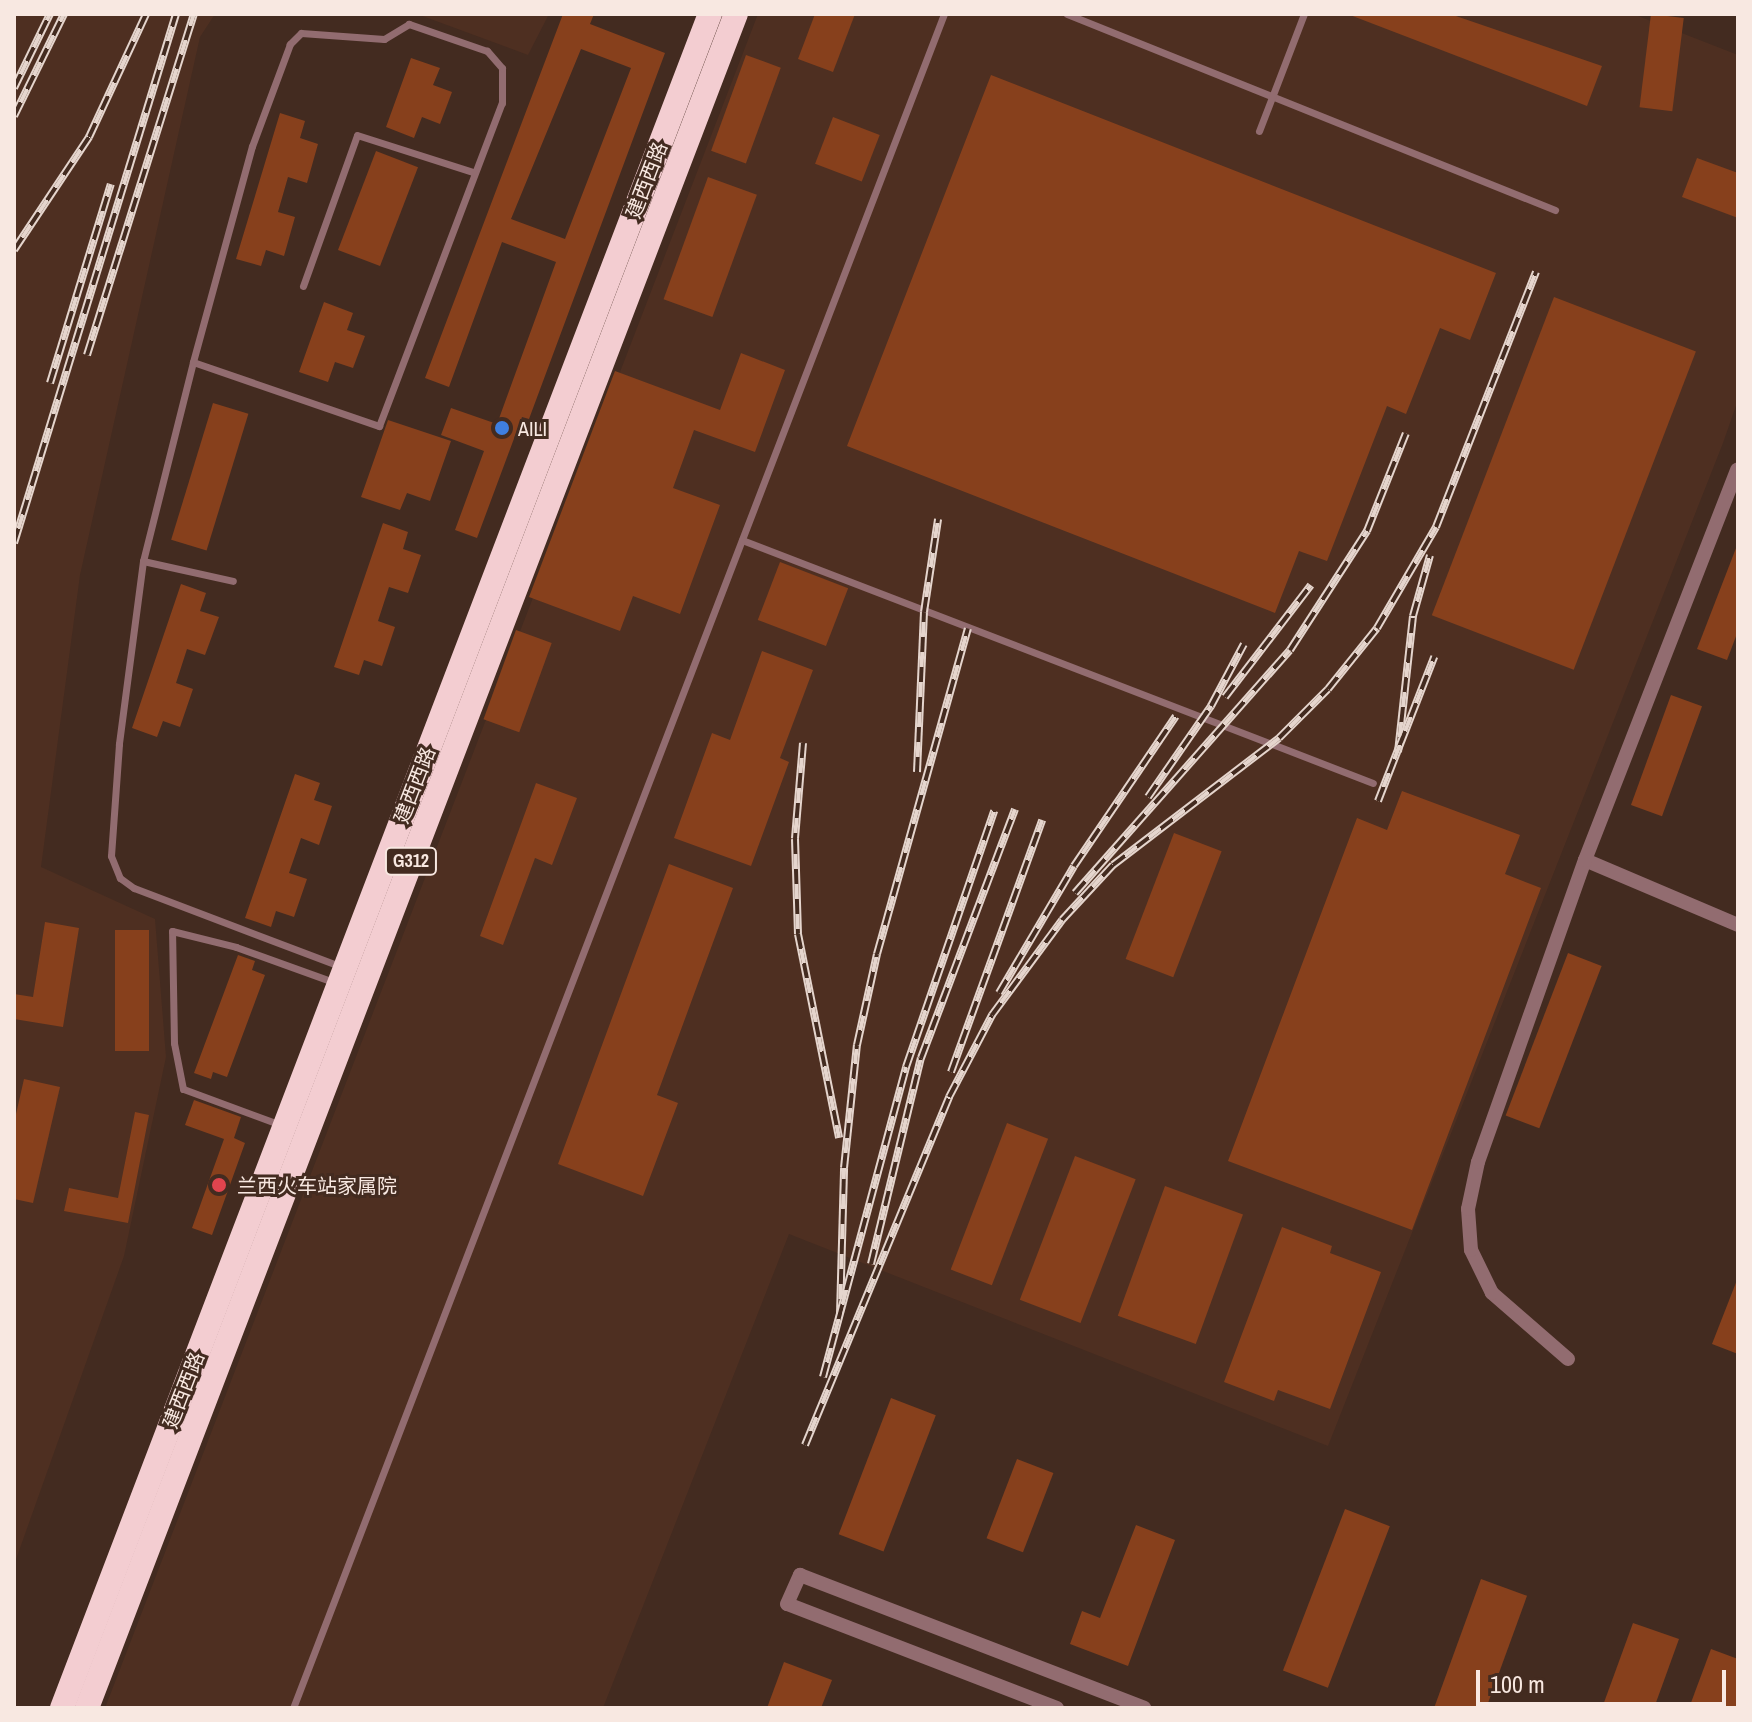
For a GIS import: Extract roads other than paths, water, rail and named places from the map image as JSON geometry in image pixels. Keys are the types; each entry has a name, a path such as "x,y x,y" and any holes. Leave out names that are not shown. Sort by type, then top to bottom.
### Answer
{"highway":[{"name":"建西西路","path":"62,1708 710,14"},
{"name":"建西西路","path":"87,1708 736,14"}],"street":[{"path":"1568,1359 1492,1293 1471,1250 1468,1209 1478,1162 1585,860 1737,470"},
{"path":"1585,860 1738,925"},
{"path":"1057,1708 787,1604 800,1575 1144,1708"}],"lane":[{"path":"293,1708 944,14"},
{"path":"1067,14 1555,210"},
{"path":"1259,131 1304,14"},
{"path":"193,362 379,426 505,87 502,68 487,51 409,24 384,39 301,33 290,44 252,146 193,362 143,561 119,744 111,856 120,878 341,976"},
{"path":"303,286 357,135 473,172"},
{"path":"742,540 1373,783"},
{"path":"143,561 233,581"},
{"path":"283,1126 183,1089 174,1043 172,931 341,976"}],"railway":[{"path":"14,88 50,14"},
{"path":"14,116 64,14"},
{"path":"14,250 89,137 146,14"},
{"path":"14,543 176,14"},
{"path":"87,355 194,14"},
{"path":"50,383 111,184"},
{"path":"805,1445 949,1097 992,1015 1062,920 1113,865 1279,738 1328,689 1377,628 1436,527 1536,272"},
{"path":"1075,893 1290,650 1367,531 1406,433"},
{"path":"917,772 924,612 938,519"},
{"path":"1398,752 1413,616 1430,555"},
{"path":"1225,697 1311,585"},
{"path":"840,1314 844,1168 857,1045 877,954 968,628"},
{"path":"1148,797 1211,706 1244,644"},
{"path":"1378,801 1434,657"},
{"path":"999,993 1074,866 1176,716"},
{"path":"803,743 795,839 798,934 839,1138"},
{"path":"871,1264 921,1058 1015,809"},
{"path":"823,1377 906,1067 994,811"},
{"path":"951,1072 1042,820"}],"place":[{"name":"AILI","path":"502,428"},
{"name":"兰西火车站家属院","path":"219,1185"}]}
